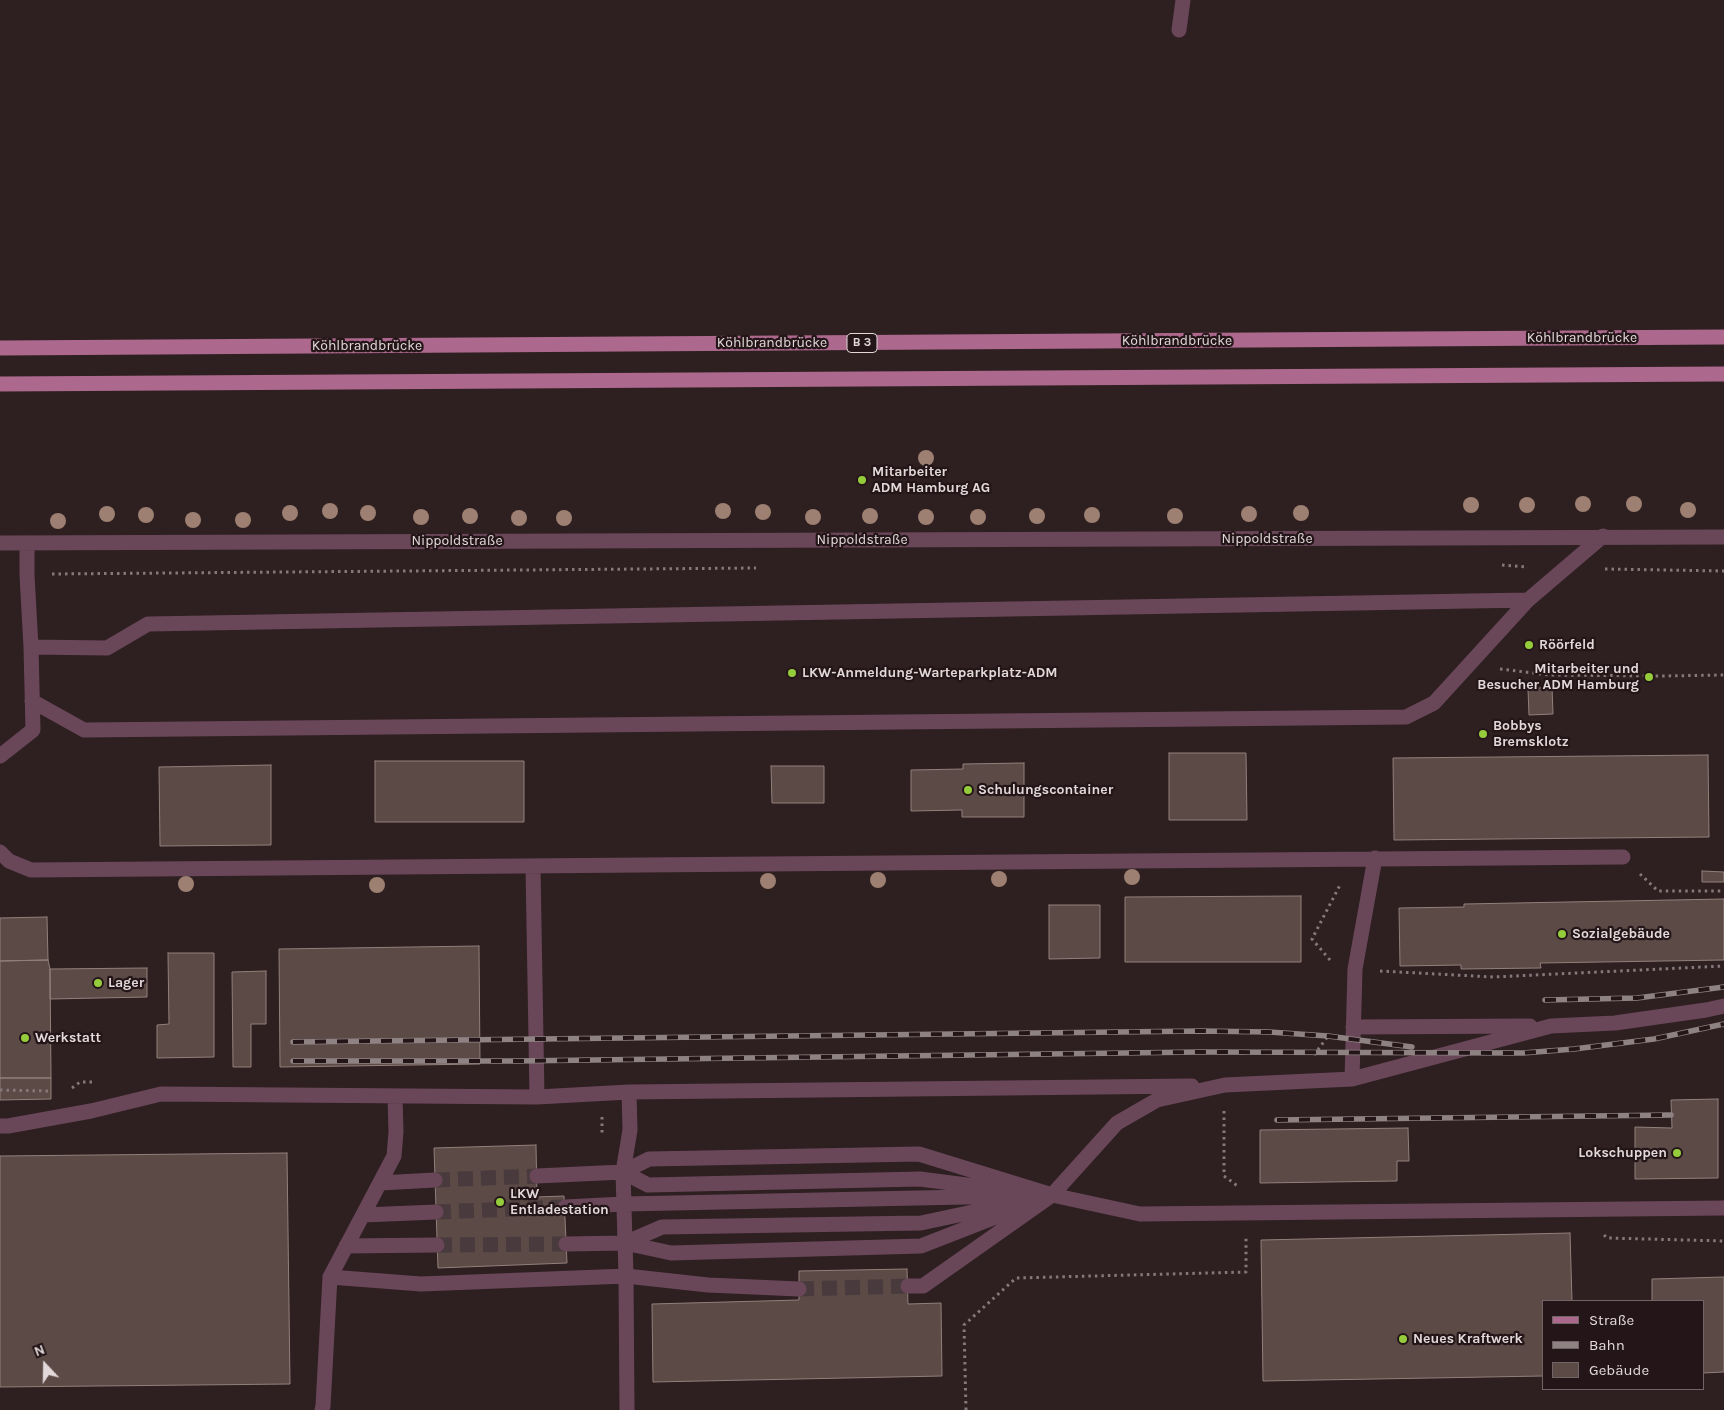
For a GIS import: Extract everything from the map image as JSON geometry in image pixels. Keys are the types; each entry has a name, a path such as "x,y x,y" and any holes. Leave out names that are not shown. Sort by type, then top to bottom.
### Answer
{"main road":[{"name":"Köhlbrandbrücke","path":"0,348 1724,337"},
{"path":"0,384 1724,374"}],"street":[{"path":"1179,30 1183,0"},
{"path":"32,701 84,730 1406,717 1434,703 1528,600 1603,536"},
{"name":"Nippoldstraße","path":"0,543 1724,537"},
{"path":"0,756 32,730 31,647 26,575 27,543"},
{"path":"31,647 107,648 148,624 1528,600"},
{"path":"0,852 9,861 31,870 1375,858 1623,858"},
{"path":"1352,1079 1354,970 1375,858"},
{"path":"533,867 537,1097"},
{"path":"1353,1027 1552,1026 1616,1023 1724,1006"},
{"path":"0,1126 91,1110 161,1094 537,1097 630,1092 1225,1085 1352,1079 1552,1026"},
{"path":"915,1286 1052,1195 1117,1123 1157,1100 1225,1085"},
{"path":"626,1410 624,1172 630,1130 630,1092"},
{"path":"322,1410 330,1277 394,1156 396,1096"},
{"path":"537,1176 624,1172 649,1158 919,1154 1052,1195 1140,1214 1724,1208"},
{"path":"624,1172 648,1185 920,1179 1052,1195"},
{"path":"380,1183 435,1180"},
{"path":"565,1207 624,1204 1052,1195"},
{"path":"625,1243 662,1227 921,1223 1052,1195"},
{"path":"566,1244 625,1243 671,1253 922,1246 1052,1195"},
{"path":"363,1215 436,1212"},
{"path":"346,1246 438,1245"},
{"path":"330,1277 421,1284 626,1276 708,1285 799,1289"}],"path":[{"path":"1494,565 1566,569 1724,571"},
{"path":"26,575 760,568"},
{"path":"1469,665 1550,675 1724,675"},
{"path":"1354,970 1493,977 1724,966"},
{"path":"1312,1058 1331,1030"},
{"path":"966,1410 964,1325 1016,1278 1246,1272 1246,1232 1255,1232 1254,1197 1224,1176 1223,1121 1225,1085"},
{"path":"1602,1233 1608,1238 1724,1241"}],"building":[{"path":"1552,687 1553,714 1529,715 1528,689"},
{"path":"1169,753 1246,753 1247,820 1169,820"},
{"path":"1708,755 1709,837 1394,840 1393,758"},
{"path":"375,761 524,761 524,822 375,822"},
{"name":"Schulungscontainer","path":"1024,763 1024,817 962,817 962,810 911,811 911,770 963,769 963,764"},
{"path":"271,765 271,845 160,846 159,767"},
{"path":"771,766 824,766 824,803 772,803"},
{"path":"1702,871 1724,872 1724,882 1702,882"},
{"path":"1301,896 1301,962 1125,962 1125,897"},
{"name":"Sozialgebäude","path":"1724,899 1724,960 1540,963 1541,968 1461,969 1461,965 1400,966 1399,908 1464,907 1464,904"},
{"path":"1049,905 1100,905 1100,958 1049,959"},
{"path":"47,917 48,960 0,961 0,918"},
{"path":"479,946 480,1064 280,1067 279,949"},
{"path":"168,953 214,953 214,1057 157,1058 157,1025 169,1024"},
{"name":"Werkstatt","path":"48,960 50,969 51,1078 0,1078 0,961"},
{"name":"Lager","path":"147,968 147,997 50,999 50,969"},
{"path":"266,971 266,1024 251,1024 251,1067 233,1067 232,972"},
{"path":"0,1078 51,1078 51,1099 0,1100"},
{"name":"Lokschuppen","path":"1718,1099 1718,1178 1635,1179 1635,1127 1672,1128 1671,1100"},
{"path":"1408,1128 1409,1161 1397,1161 1397,1181 1260,1183 1260,1130"},
{"name":"LKW Entladestation","path":"536,1145 537,1197 564,1196 567,1263 438,1268 434,1148"},
{"path":"287,1153 290,1384 0,1387 0,1156"},
{"name":"Neues Kraftwerk","path":"1570,1233 1572,1300 1542,1300 1542,1376 1263,1381 1261,1240"},
{"path":"907,1269 908,1304 941,1303 942,1376 653,1382 652,1304 799,1300 799,1271"},
{"path":"1724,1277 1724,1372 1704,1373 1704,1300 1652,1300 1652,1279"}],"tunnel":[{"path":"435,1180 537,1176"},
{"path":"436,1212 565,1207"},
{"path":"437,1245 566,1244"},
{"path":"799,1289 908,1286"}],"railway":[{"path":"1545,1000 1637,998 1724,987"},
{"path":"293,1061 516,1061 1200,1052 1523,1053 1654,1039 1724,1024"},
{"path":"293,1042 1201,1031 1269,1032 1328,1036 1412,1047"},
{"path":"1277,1120 1671,1115"}],"place":[{"name":"Mitarbeiter ADM Hamburg AG","path":"862,480"},
{"name":"Röörfeld","path":"1529,645"},
{"name":"LKW-Anmeldung-Warteparkplatz-ADM","path":"792,673"},
{"name":"Mitarbeiter und Besucher ADM Hamburg","path":"1649,677"},
{"name":"Bobbys Bremsklotz","path":"1483,734"},
{"name":"Schulungscontainer","path":"968,790"},
{"name":"Sozialgebäude","path":"1562,934"},
{"name":"Lager","path":"98,983"},
{"name":"Werkstatt","path":"25,1038"},
{"name":"Lokschuppen","path":"1677,1153"},
{"name":"LKW Entladestation","path":"500,1202"},
{"name":"Neues Kraftwerk","path":"1403,1339"}]}
